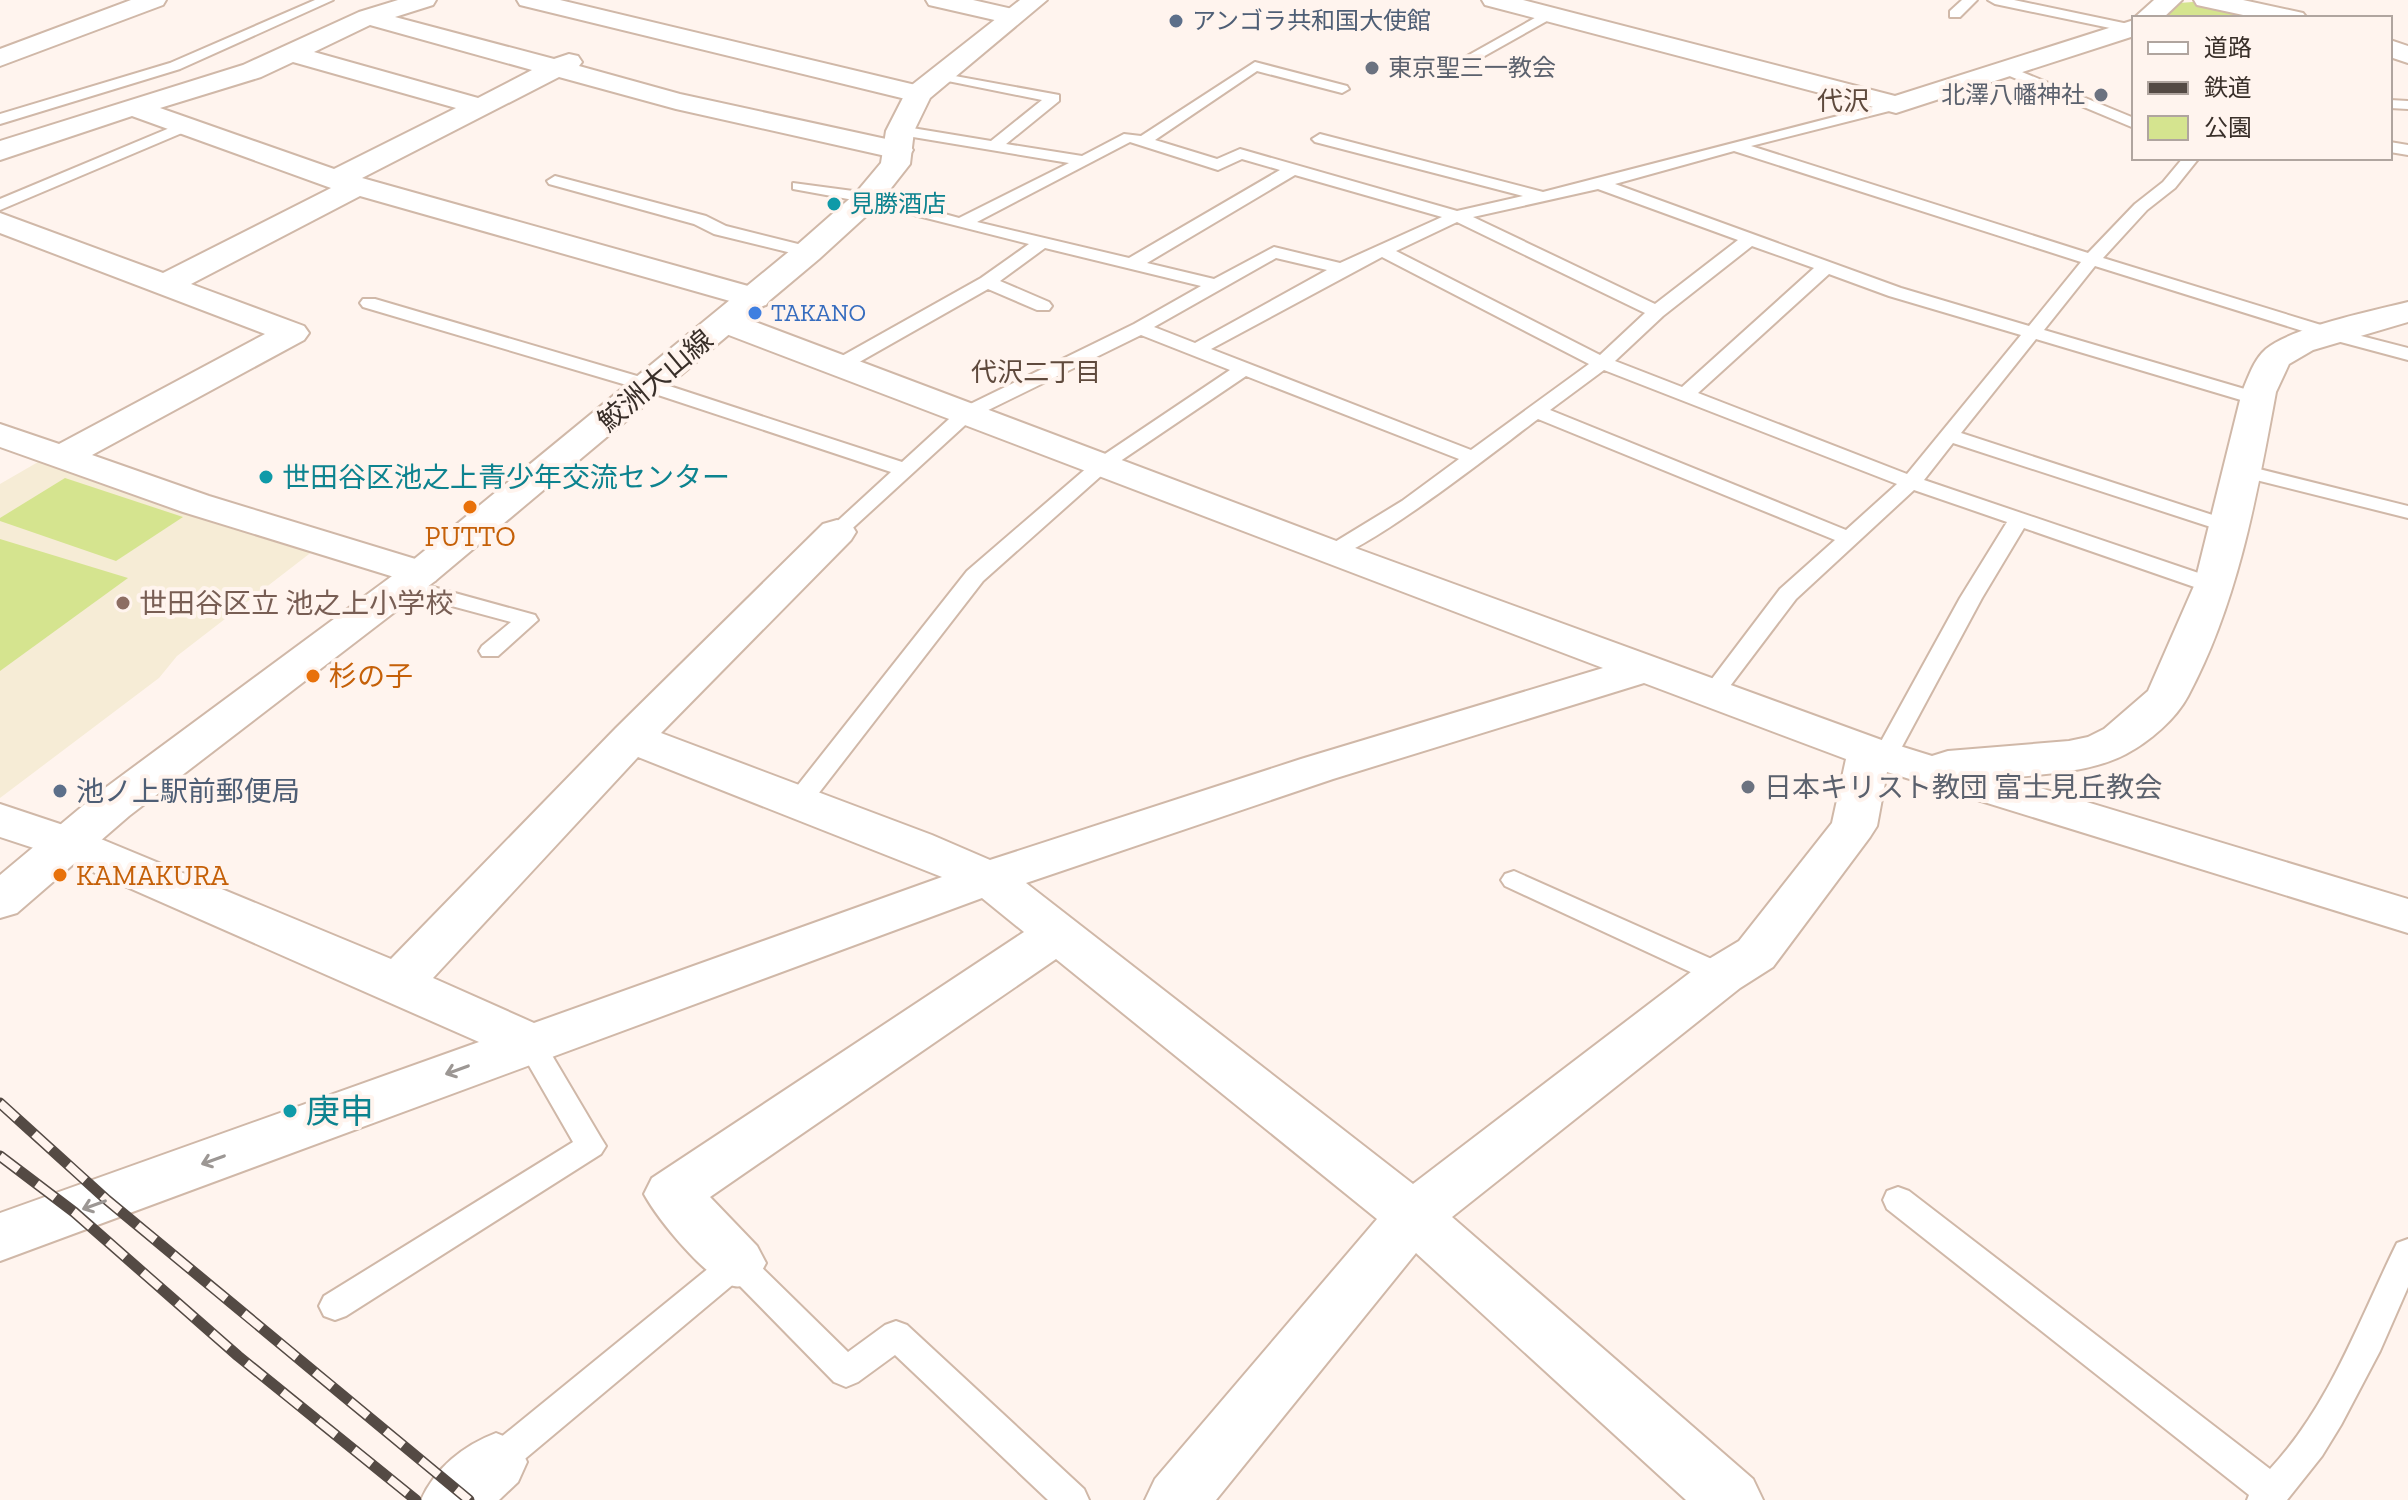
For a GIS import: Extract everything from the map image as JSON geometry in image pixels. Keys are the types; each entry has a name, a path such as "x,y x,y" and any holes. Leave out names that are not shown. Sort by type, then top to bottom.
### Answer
{"street":[{"path":"0,58 154,0"},
{"path":"0,151 58,130 252,71 368,17 424,0"},
{"path":"529,0 639,27 928,84"},
{"path":"938,0 1024,8"},
{"path":"1494,0 1896,105 2132,29"},
{"path":"2150,16 2170,0"},
{"path":"2206,0 2243,2 2288,16"},
{"name":"鮫洲大山線","path":"0,901 113,805 412,580 808,252 867,199 895,164 899,140 928,84 1024,8"},
{"path":"368,17 676,101 899,140"},
{"path":"166,284 481,107 639,27"},
{"path":"290,53 481,107"},
{"path":"134,108 346,183 740,310 840,365 1333,553 1889,758 2408,916"},
{"path":"0,222 292,333 63,456"},
{"path":"1177,1500 1413,1216 1722,975 1756,954 1854,826 1866,764 1889,758 1958,766 2021,761 2106,747 2156,711 2167,696 2214,586 2258,399 2277,357 2301,343 2408,312"},
{"path":"0,435 412,580"},
{"path":"398,983 631,738 837,532"},
{"path":"18,1232 988,878 1317,769 1644,669"},
{"path":"631,738 916,846 988,878 1413,1216 1731,1500"},
{"path":"0,820 68,843 398,983 530,1043"},
{"path":"737,1263 672,1194 1057,934"}],"lane":[{"path":"0,119 175,66 326,0"},
{"path":"1955,14 1970,0"},
{"path":"1995,0 2132,28"},
{"path":"1467,60 1549,14"},
{"path":"1143,141 1255,66 1342,89"},
{"path":"2005,69 2132,122"},
{"path":"928,84 1054,98 994,146"},
{"path":"1198,349 1342,269 1457,216 1599,184 1896,105"},
{"path":"0,205 184,127"},
{"path":"961,223 1129,137 1218,165 1240,154 1457,216 1657,312"},
{"path":"1320,139 1544,196"},
{"path":"899,140 994,146 1084,161"},
{"path":"1735,146 1964,220 2344,330 2408,354"},
{"path":"1713,693 1788,594 1911,482 2093,258 2141,207 2169,185 2189,160"},
{"path":"1132,264 1294,169"},
{"path":"555,181 700,220 720,230 808,252"},
{"path":"1599,184 1895,292 2258,399"},
{"path":"799,186 867,199 1214,284"},
{"path":"1333,553 1409,505 1537,412 1602,363 1657,312 1750,239"},
{"path":"840,365 987,282 1042,243"},
{"path":"1381,250 1602,363 1911,482 2214,586"},
{"path":"837,532 967,413 1140,328 1274,252 1342,269"},
{"path":"1686,394 1827,266"},
{"path":"987,282 1043,306"},
{"path":"369,303 647,385 906,470"},
{"path":"1140,328 1474,458"},
{"path":"799,801 975,576 1103,464 1244,369"},
{"path":"1537,412 1848,538"},
{"path":"1948,435 2230,527"},
{"path":"2243,471 2408,512"},
{"path":"1889,758 1971,598 2020,517"},
{"path":"412,580 527,620 490,651"},
{"path":"1514,880 1722,975"},
{"path":"335,1306 591,1146 530,1043"},
{"path":"1898,1200 2268,1496 2308,1449 2354,1371 2408,1252"},
{"path":"475,1481 737,1263 846,1372 896,1335 1072,1500"}],"shaded area":[{"name":"世田谷区立 池之上小学校","path":"45,458 313,551 177,656 159,678 0,798 0,484"}],"green space":[{"path":"2193,2 2260,16 2155,16 2179,3"},
{"path":"65,478 183,517 116,561 0,521 0,518"},
{"path":"0,539 128,578 0,671"}],"railway":[{"path":"0,1103 107,1200 469,1500"},
{"path":"0,1156 74,1212 238,1356 416,1500"}],"place":[{"name":"アンゴラ共和国大使館","path":"1176,21"},
{"name":"東京聖三一教会","path":"1372,68"},
{"name":"北澤八幡神社","path":"2101,95"},
{"name":"見勝酒店","path":"834,204"},
{"name":"TAKANO","path":"755,313"},
{"name":"世田谷区池之上青少年交流センター","path":"266,477"},
{"name":"PUTTO","path":"470,507"},
{"name":"世田谷区立 池之上小学校","path":"123,603"},
{"name":"杉の子","path":"313,676"},
{"name":"日本キリスト教団 富士見丘教会","path":"1748,787"},
{"name":"池ノ上駅前郵便局","path":"60,791"},
{"name":"KAMAKURA","path":"60,875"},
{"name":"庚申","path":"290,1111"}],"district":[{"name":"代沢","path":"1843,101"},
{"name":"代沢二丁目","path":"1036,372"}]}
